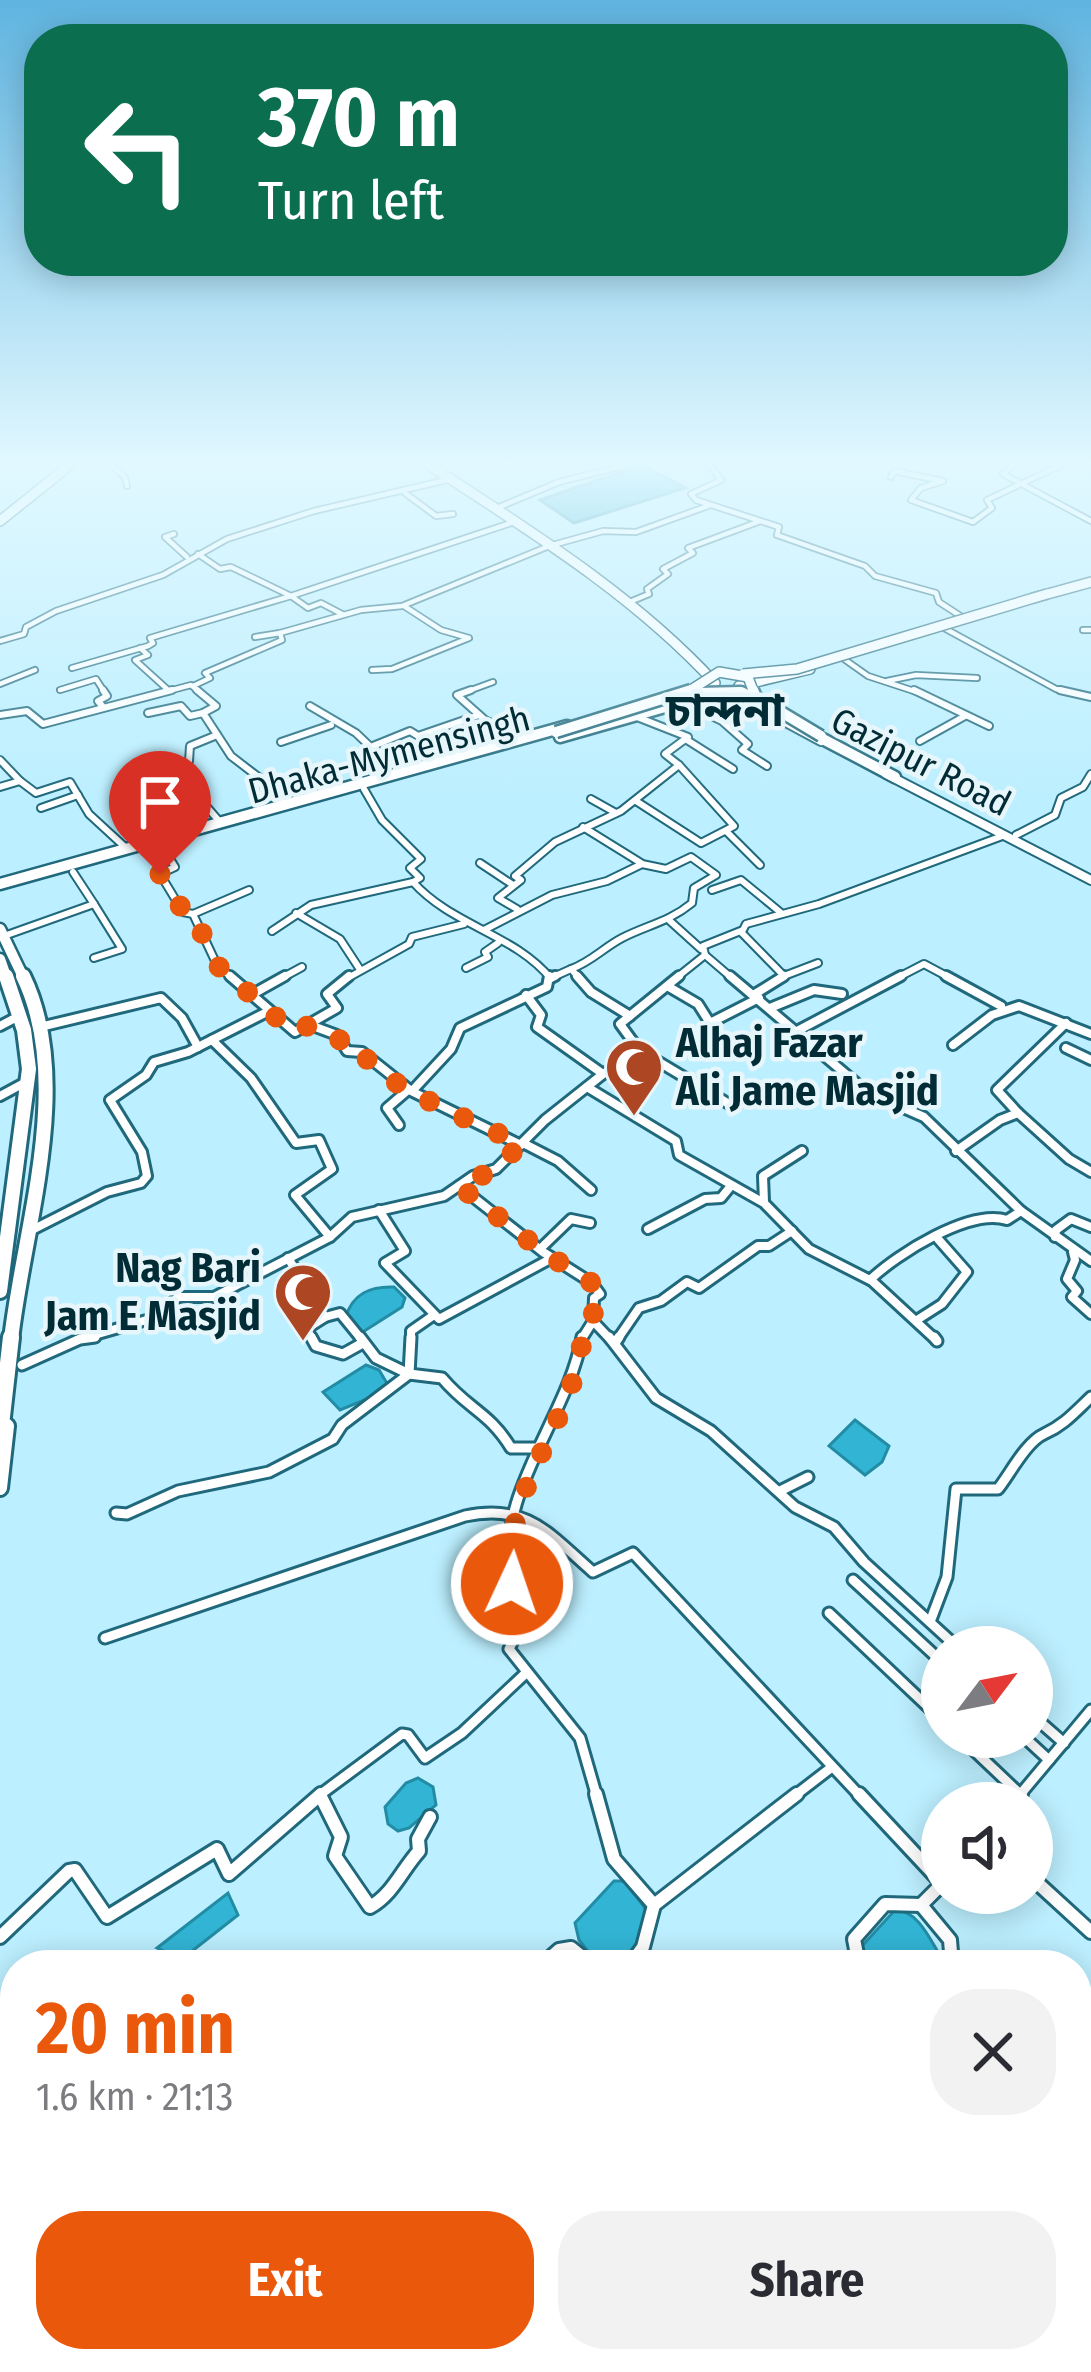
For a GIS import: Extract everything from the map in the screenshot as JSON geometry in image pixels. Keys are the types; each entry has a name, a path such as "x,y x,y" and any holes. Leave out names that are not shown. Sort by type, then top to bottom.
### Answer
{"highway":[{"path":"590,576 729,683 757,684 1091,584"},
{"path":"594,576 632,601 729,683 751,680 756,697 820,737"},
{"path":"729,683 1091,584"},
{"path":"729,683 797,669 1047,594"},
{"path":"702,661 745,673 786,669"},
{"path":"0,888 680,697 719,672 729,683"},
{"name":"Dhaka-Mymensingh","path":"0,888 637,716 700,698 729,683"},
{"name":"Dhaka-Mymensingh","path":"0,888 219,821 729,683"},
{"path":"618,721 706,691 736,691 896,776"},
{"path":"0,1433 32,1230 45,1093 40,1027 18,959 2,932"},
{"path":"0,1291 7,1175 28,1082 20,1015 1,963"}],"main road":[{"name":"Gazipur Road","path":"729,683 1091,877"},
{"name":"Gazipur Road","path":"729,683 741,700 1010,835"},
{"path":"757,684 762,698"},
{"path":"700,698 716,694 741,700"},
{"path":"896,776 1091,877"},
{"path":"0,1488 17,1315"}],"street":[{"path":"0,641 24,634 26,627 56,611 161,576"},
{"path":"249,576 308,608 321,603 343,615"},
{"path":"72,668 151,645 150,638 353,576"},
{"path":"255,638 403,605 477,576"},
{"path":"632,601 650,594 647,589 666,576"},
{"path":"875,576 936,593 938,602 962,617"},
{"path":"372,670 392,668 469,638 441,630 403,605"},
{"path":"944,628 1056,689 1091,697"},
{"path":"0,715 27,711 43,724 167,689 194,686 210,678 205,674 212,669 282,640 280,633"},
{"path":"140,648 148,655 134,660 167,689"},
{"path":"844,659 989,727"},
{"path":"392,668 394,678"},
{"path":"0,684 35,670"},
{"path":"886,681 916,675 976,678"},
{"path":"60,690 96,679 107,696 98,701 103,707"},
{"path":"494,682 457,694 479,715 540,735"},
{"path":"148,713 179,706 190,716 216,706 194,686"},
{"path":"683,703 722,721 748,744 742,750 767,766"},
{"path":"310,706 332,724 353,729 380,756 400,752 412,768"},
{"path":"203,713 231,756 260,779 264,789 275,789 284,803"},
{"path":"373,746 410,731 418,736 479,715"},
{"path":"637,716 686,735 733,769"},
{"path":"920,741 966,716"},
{"path":"281,742 332,724"},
{"path":"217,735 190,746 189,760 176,771 219,821"},
{"path":"636,801 701,843 734,826 719,813 702,784 665,754 687,740"},
{"path":"0,760 35,794 70,782 88,814 127,848"},
{"path":"517,909 498,898 521,880 515,876 531,861 583,827 636,801 679,765"},
{"path":"755,1088 734,1107 639,1050 620,1024 670,987 703,952 746,924 819,904 1049,819 1061,799 1083,788 1091,774"},
{"path":"0,787 20,781"},
{"path":"272,931 296,913 362,890 379,893 420,878 410,868 421,859 418,854 382,820 364,789"},
{"path":"41,808 78,795"},
{"path":"591,799 616,813"},
{"path":"399,1125 387,1108 451,1048 460,1028 547,987 550,978 590,962 620,939 670,921 692,903 694,888 716,875 691,857 666,869 642,864 583,827"},
{"path":"726,831 760,865"},
{"path":"162,846 175,867 160,874 184,912 193,914 249,890"},
{"path":"480,863 513,885"},
{"path":"484,930 517,909 607,881 642,864"},
{"path":"73,872 122,949 94,958"},
{"path":"712,890 741,880 780,912"},
{"path":"412,882 465,924 484,930 550,978"},
{"path":"2,932 94,904"},
{"path":"296,913 340,940 359,968"},
{"path":"193,914 217,965 293,1032 337,1007 326,994 359,968 395,953 412,937 465,924"},
{"path":"670,921 876,1098 896,1110 911,1109 924,1117 1054,1238 1091,1261"},
{"path":"740,931 784,976"},
{"path":"466,968 488,957 484,952 498,943"},
{"path":"670,987 698,1004 710,1023 784,976 818,963"},
{"path":"796,1031 924,964 1000,1006 1023,1004 1091,1034"},
{"path":"251,995 302,968"},
{"path":"571,969 591,992 630,1016"},
{"path":"770,1008 806,991 832,989 842,994"},
{"path":"526,995 542,1015 537,1027 603,1074"},
{"path":"40,1027 161,998 182,1018 197,1047"},
{"path":"953,1045 1000,1006"},
{"path":"32,1230 107,1192 140,1183 147,1166 110,1100 146,1075 154,1062 197,1047 271,1010"},
{"path":"0,1026 20,1015"},
{"path":"1066,1023 997,1090 1069,1159 1091,1172"},
{"path":"310,1025 337,1035 346,1051 362,1052 367,1061 410,1090 466,1121 473,1120 558,1160 591,1190"},
{"path":"212,1040 250,1078 296,1143 319,1140 332,1168 295,1195 330,1237"},
{"path":"1066,1048 1091,1060"},
{"path":"22,1365 80,1340 157,1317 178,1297 214,1297 330,1237 352,1217 444,1196 496,1169 587,1087 639,1050"},
{"path":"0,1096 28,1082"},
{"path":"587,1087 676,1141 679,1155 764,1203"},
{"path":"956,1151 972,1146 995,1121 1018,1113"},
{"path":"802,1151 764,1176 760,1197 764,1203 809,1249 870,1280 938,1341"},
{"path":"459,1186 540,1250 592,1283 600,1294 594,1298 593,1321 583,1331 567,1398 525,1481 508,1553 512,1584 527,1612 509,1648 587,1750 614,1858 654,1905"},
{"path":"648,1229 705,1198 721,1198 730,1187"},
{"path":"379,1210 404,1251 385,1263 442,1318 553,1258"},
{"path":"870,1280 893,1258 977,1220 992,1216 1007,1220 1022,1210"},
{"path":"540,1250 571,1219 590,1223"},
{"path":"1054,1238 1067,1220 1091,1227"},
{"path":"615,1343 639,1308 661,1301 687,1282 699,1288 716,1270 737,1265 758,1246 769,1246 792,1231"},
{"path":"917,1320 942,1304 967,1272 938,1239"},
{"path":"1072,1250 1076,1259 1067,1279 1077,1291 1072,1297 1091,1314"},
{"path":"288,1258 326,1317"},
{"path":"361,1344 343,1354 316,1346 306,1329 340,1313 376,1358 421,1379 442,1378 465,1406 493,1418 512,1448 542,1448"},
{"path":"409,1374 411,1331 434,1315"},
{"path":"593,1321 656,1399 711,1431 795,1508 834,1527 934,1626"},
{"path":"116,1513 127,1514 178,1491 269,1472 333,1439 342,1425 409,1374"},
{"path":"930,1622 947,1577 956,1489 998,1489 1032,1445 1044,1434 1054,1433 1091,1397"},
{"path":"780,1491 808,1477"},
{"path":"105,1638 465,1516 497,1507 518,1512 593,1572 633,1552 921,1862"},
{"path":"853,1580 921,1643"},
{"path":"829,1613 921,1700"},
{"path":"0,1937 69,1871 75,1870 107,1916 217,1849 230,1874 320,1795 402,1733 425,1758 462,1733 528,1672"},
{"path":"1031,1782 1091,1710"},
{"path":"1053,1733 1064,1743"},
{"path":"979,1758 1001,1782"},
{"path":"641,1950 654,1905 832,1767"},
{"path":"320,1795 341,1837 334,1856 370,1907 384,1901 396,1877 412,1864 430,1817"},
{"path":"1053,1897 1091,1932"},
{"path":"850,1950 850,1943 885,1904 921,1905"},
{"path":"928,1914 950,1940 951,1950"}],"water":[{"path":"394,1287 405,1298 402,1307 358,1335 346,1317 353,1302 370,1290"},
{"path":"366,1365 379,1370 388,1385 384,1392 340,1410 323,1392"},
{"path":"855,1420 889,1446 882,1462 865,1475 829,1446"},
{"path":"418,1778 433,1787 436,1805 409,1828 398,1831 388,1824 385,1807 406,1783"},
{"path":"614,1881 624,1881 649,1913 631,1950 587,1950 575,1923"},
{"path":"228,1893 238,1915 193,1950 157,1948"},
{"path":"895,1910 915,1919 937,1950 861,1950"}],"place":[{"name":"Alhaj Fazar Ali Jame Masjid","path":"634,1118"},
{"name":"Nag Bari Jam E Masjid","path":"303,1343"}],"district":[{"name":"চান্দনা","path":"725,711"}],"route":[{"path":"160,874 184,912 193,914 217,965 293,1032 310,1025 337,1035 346,1051 362,1052 367,1061 408,1090 521,1144 496,1169 459,1186 543,1252 592,1283 600,1294 594,1298 593,1321 583,1331 567,1398 525,1481 508,1553 512,1584"}]}
